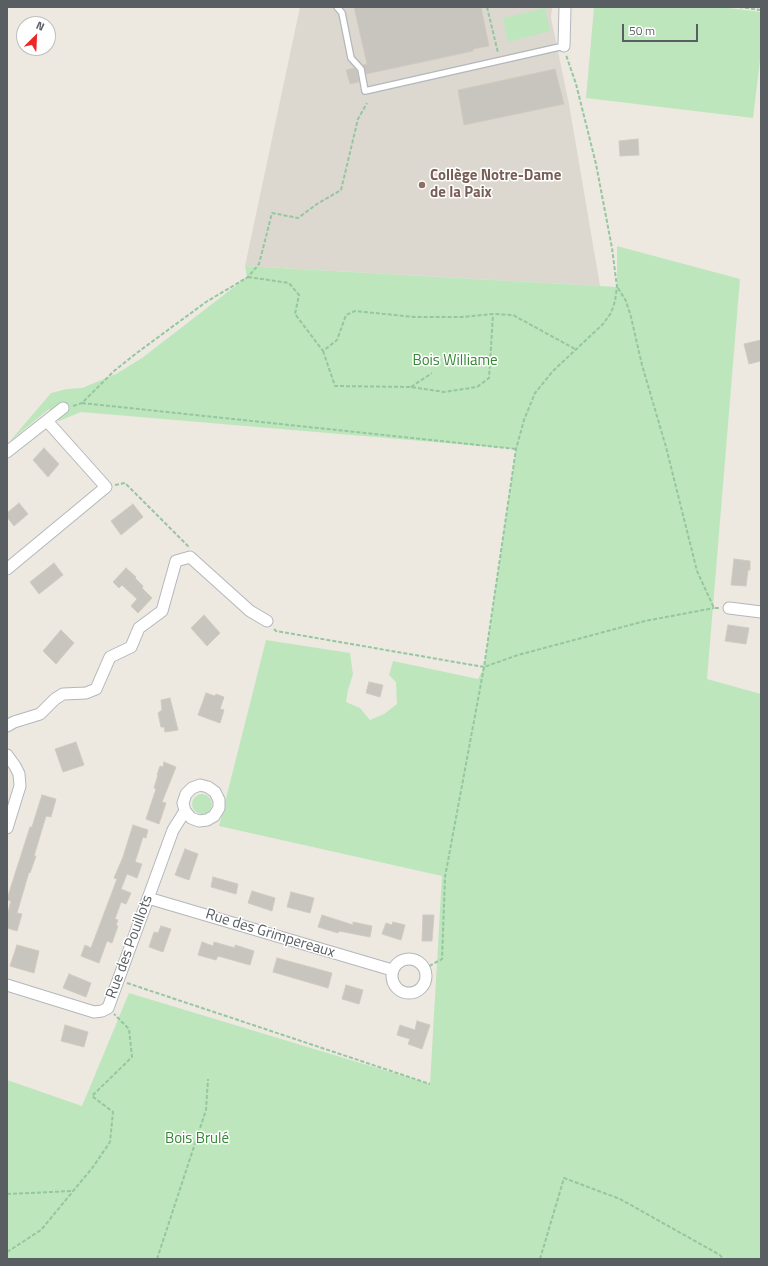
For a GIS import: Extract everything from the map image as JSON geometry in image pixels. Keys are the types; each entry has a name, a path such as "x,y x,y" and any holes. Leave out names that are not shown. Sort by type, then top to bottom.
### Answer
{"street":[{"path":"564,46 565,7"},
{"path":"7,452 63,408"},
{"path":"7,569 106,487 47,421"},
{"path":"7,726 14,722 40,714 55,699 63,694 86,693 96,689 110,657 131,647 139,628 162,611 176,561 190,557 250,611 267,621"},
{"path":"729,608 761,612"},
{"path":"7,756 19,774 20,786 7,828"},
{"name":"Rue des Pouillots","path":"7,985 94,1012 102,1012 108,1008 173,830 185,811"},
{"name":"Rue des Grimpereaux","path":"148,898 392,970"},
{"path":"404,959 412,959 420,962 426,977 423,985 418,991 410,993 401,992 395,986 392,979 392,970 396,963 404,959"}],"lane":[{"path":"337,7 342,13 350,58 361,69 365,91 564,46"}],"path":[{"path":"487,7 500,60"},
{"path":"739,7 761,10"},
{"path":"424,969 442,959 445,877 484,667 516,449 524,420 535,393 553,371 603,324 611,314 615,301 617,287 612,248 596,164 576,84 564,46"},
{"path":"82,403 114,371 138,352 206,302 248,277 259,264 272,213 298,218 317,204 341,190 358,120 367,103"},
{"path":"248,277 288,283 299,296 295,314 323,351 336,386 412,387 444,392 477,387 489,378 492,314"},
{"path":"617,287 626,301 631,317 642,365 666,448 697,571 714,608"},
{"path":"323,351 337,340 346,315 355,311 414,317 462,317 492,314 513,315 576,349"},
{"path":"412,387 432,373"},
{"path":"63,408 82,403 516,449"},
{"path":"106,487 125,483 195,552"},
{"path":"267,621 276,631 484,667 518,655 645,621 714,608 729,608"},
{"path":"118,980 430,1084"},
{"path":"7,1252 41,1230 93,1167 110,1142 114,1112 92,1096 132,1057 129,1029 108,1008"},
{"path":"157,1259 206,1110 208,1079"},
{"path":"540,1259 564,1178 620,1199 720,1255 723,1259"},
{"path":"7,1194 73,1191"}],"shaded area":[{"name":"Collège Notre-Dame de la Paix","path":"300,7 552,7 551,18 569,104 600,286 245,266"}],"green space":[{"path":"594,7 721,7 761,12 761,52 753,118 586,98"},
{"path":"545,8 550,31 508,42 503,18"},
{"path":"617,246 740,279 707,679 761,694 761,1259 7,1259 7,1080 82,1106 129,993 430,1084 442,876 219,826 266,640 350,653 353,674 346,702 360,708 370,720 384,714 397,704 396,682 389,675 393,661 478,679 484,667 516,449 81,412 59,421 49,409 10,441 51,393 67,389 82,388 116,374 142,358 247,277 245,266 617,287"},
{"path":"202,794 209,797 212,804 209,811 202,814 195,811 192,804 195,797"}],"building":[{"path":"354,7 481,7 489,46 473,49 473,51 366,74 363,65 367,64"},
{"path":"354,68 357,71 359,82 350,84 346,70"},
{"path":"555,69 564,104 464,125 458,90"},
{"path":"638,139 639,155 620,156 619,141"},
{"path":"761,340 761,361 749,364 744,344"},
{"path":"44,448 59,464 48,477 33,460"},
{"path":"19,503 28,514 14,526 7,517 7,513"},
{"path":"133,504 143,517 121,535 111,521"},
{"path":"734,559 750,561 750,570 748,570 746,586 731,585"},
{"path":"54,563 63,575 39,594 30,582"},
{"path":"126,568 136,577 135,578 143,586 142,588 152,598 138,613 131,606 137,599 122,585 119,588 113,582"},
{"path":"204,615 220,633 207,646 191,628"},
{"path":"728,625 749,628 746,644 725,641"},
{"path":"61,630 74,643 56,664 43,651"},
{"path":"369,682 383,685 380,697 366,693"},
{"path":"206,693 224,697 220,709 224,710 220,723 198,715"},
{"path":"170,698 178,730 165,732 164,727 161,727 158,713 162,710 161,700"},
{"path":"76,742 84,765 63,772 55,749"},
{"path":"164,762 176,767 162,802 166,803 159,824 146,819 156,789 154,788 157,775 160,766 163,767"},
{"path":"42,795 56,799 51,817 46,816 34,856 36,856 30,873 29,872 17,913 22,914 17,931 7,928 7,916 11,901 7,899"},
{"path":"133,825 148,830 146,838 143,837 135,862 142,864 137,878 127,874 121,889 131,893 126,904 121,902 115,919 118,920 116,925 118,926 112,943 107,941 99,963 81,956 85,945 91,948 117,879 114,878 123,857"},
{"path":"185,849 198,854 189,880 175,875"},
{"path":"213,877 238,884 236,894 211,887"},
{"path":"252,891 275,898 272,911 248,903"},
{"path":"291,892 314,898 310,913 287,907"},
{"path":"322,915 353,925 353,922 372,926 370,937 339,931 338,933 318,927"},
{"path":"423,915 434,915 432,941 422,941"},
{"path":"393,922 405,925 401,940 382,934 386,923 392,925"},
{"path":"161,926 171,929 163,952 149,947 154,932 158,933"},
{"path":"202,942 213,946 214,942 235,948 235,945 254,951 250,965 218,956 216,960 198,955"},
{"path":"17,945 39,951 34,973 10,966"},
{"path":"277,958 332,973 328,988 273,972"},
{"path":"69,974 91,983 86,997 63,988"},
{"path":"346,985 363,990 359,1004 342,999"},
{"path":"417,1021 430,1025 422,1049 408,1044 410,1039 397,1035 400,1025 415,1030"},
{"path":"65,1025 88,1032 84,1047 61,1041"}],"place":[{"name":"Collège Notre-Dame de la Paix","path":"422,185"}],"park label":[{"name":"Bois Williame","path":"455,361"},
{"name":"Bois Brulé","path":"197,1139"}]}
